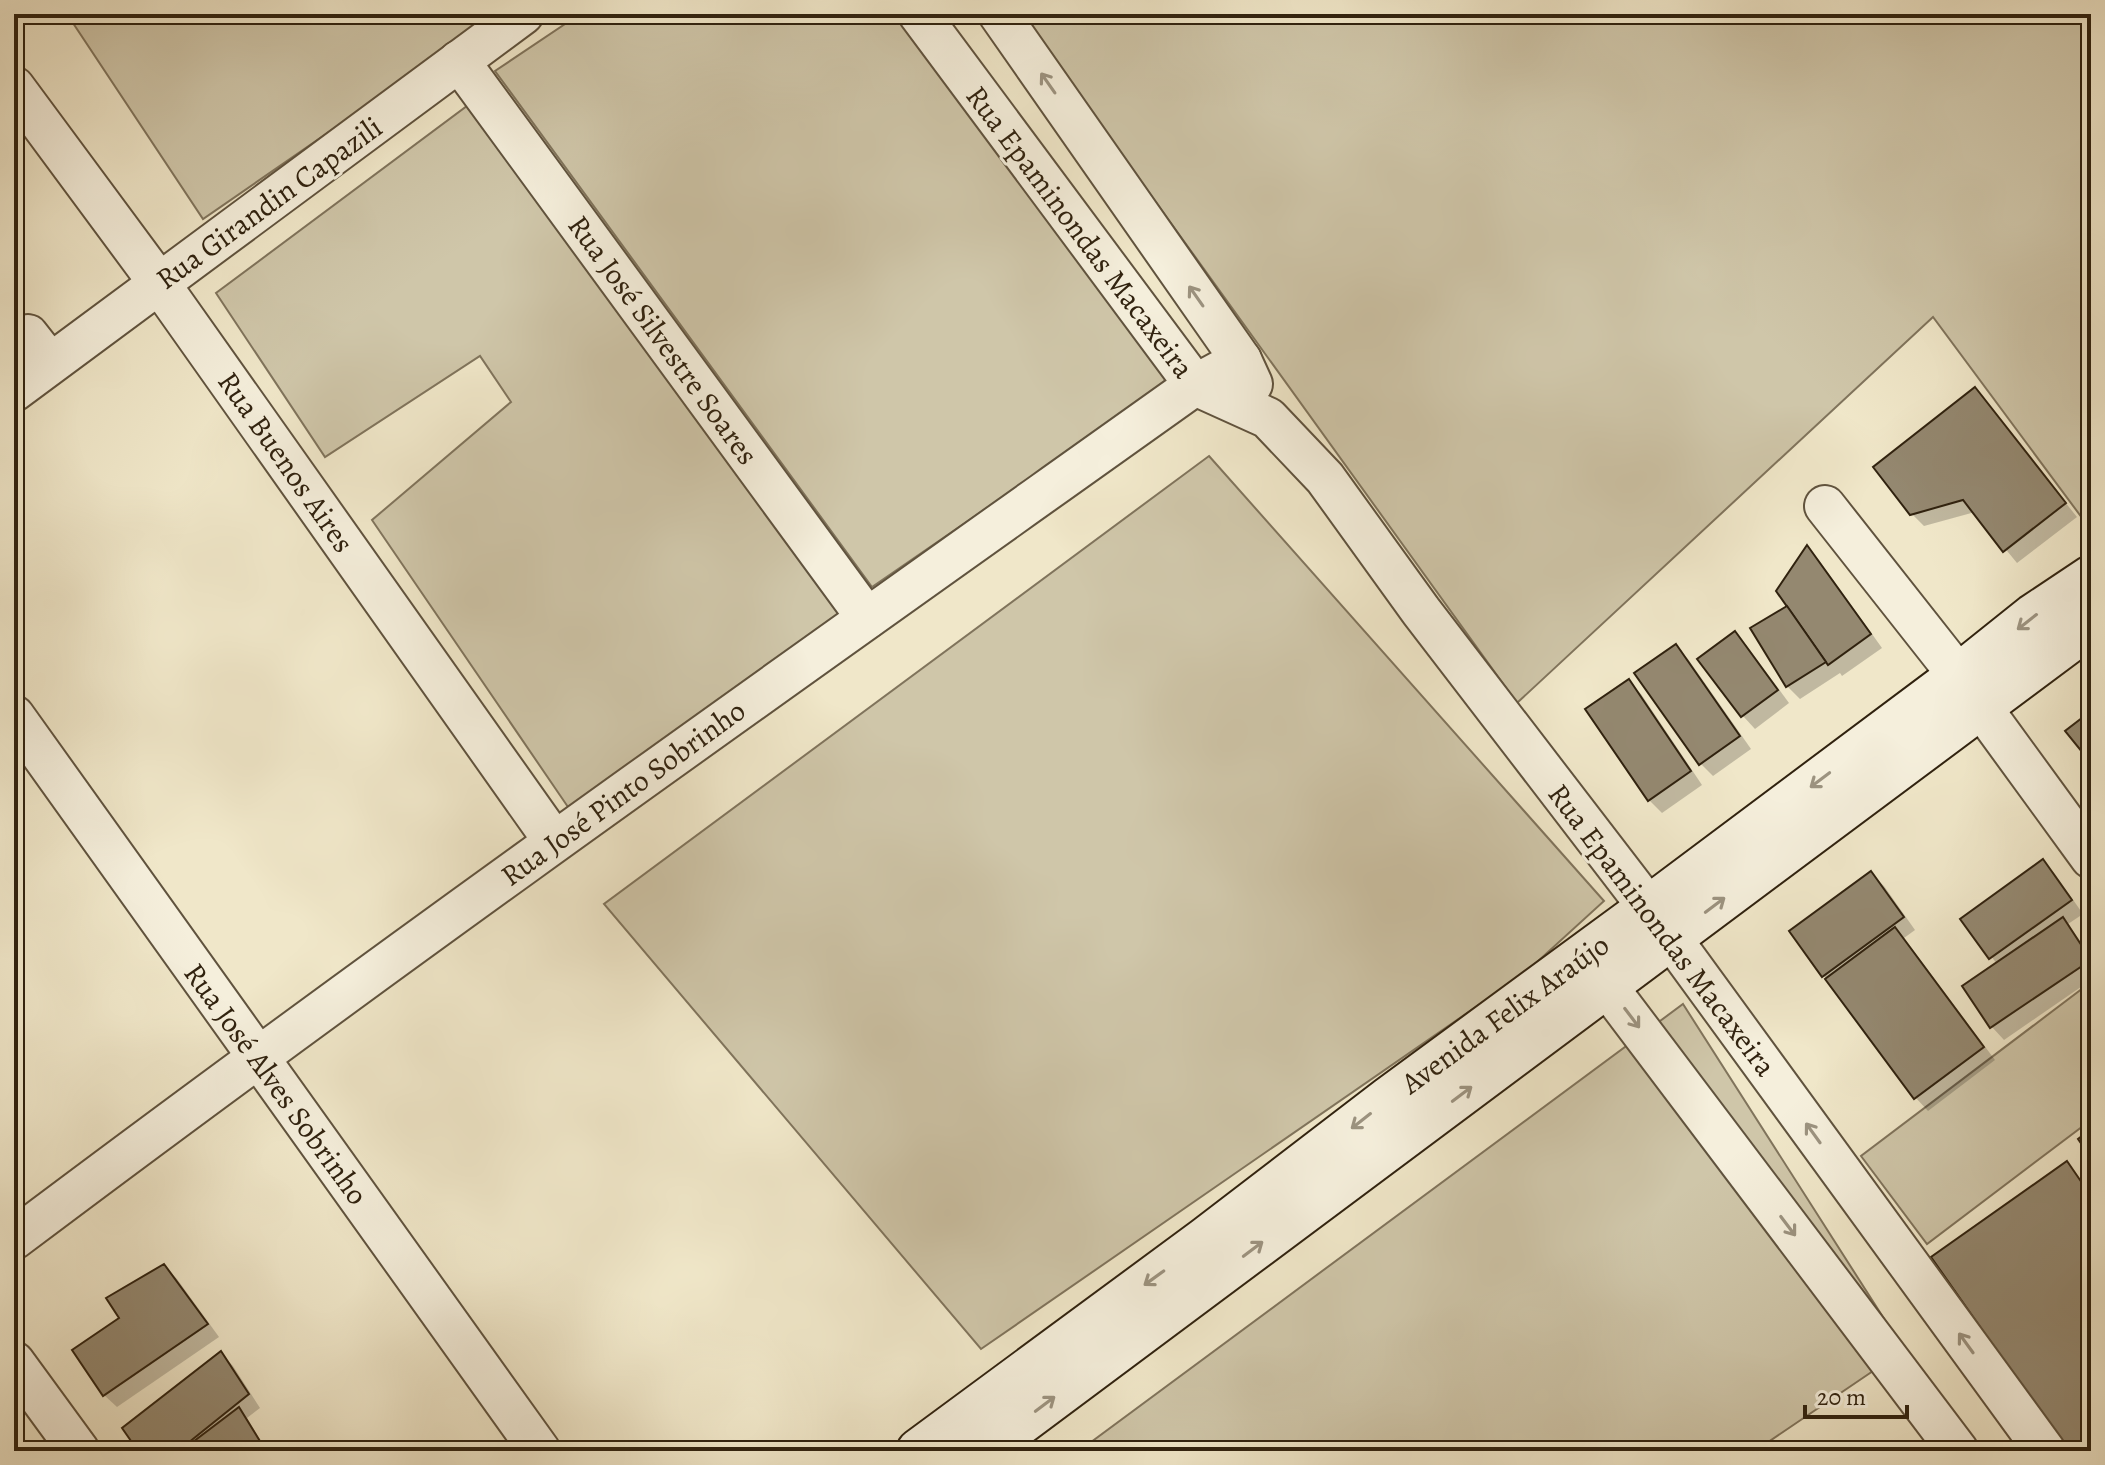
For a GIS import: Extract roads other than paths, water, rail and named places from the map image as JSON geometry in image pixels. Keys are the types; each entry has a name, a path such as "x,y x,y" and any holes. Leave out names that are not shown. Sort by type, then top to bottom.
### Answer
{"main road":[{"name":"Avenida Felix Araújo","path":"1970,692 2034,616 2091,578"},
{"name":"Avenida Felix Araújo","path":"982,1451 1596,971 1970,692 2056,647 2091,624"},
{"name":"Avenida Felix Araújo","path":"919,1451 1205,1240 1389,1099 1596,971"}],"street":[{"name":"Rua Girandin Capazili","path":"14,391 39,349 159,283 523,14"},
{"name":"Rua Epaminondas Macaxeira","path":"919,14 1195,385 1268,418"},
{"name":"Rua Epaminondas Macaxeira","path":"999,14 1241,360 1268,418 1325,478 1421,611 1660,924 2045,1451"},
{"name":"Rua José Silvestre Soares","path":"459,61 867,618"},
{"name":"Rua Buenos Aires","path":"14,87 159,283 554,841"},
{"name":"Rua José Pinto Sobrinho","path":"14,1239 256,1057 554,841 1195,385 1241,360"},
{"path":"1825,506 1970,692 2091,858"},
{"name":"Rua José Alves Sobrinho","path":"14,716 540,1451"},
{"path":"1596,971 1958,1451"},
{"path":"14,1362 79,1451"}]}
